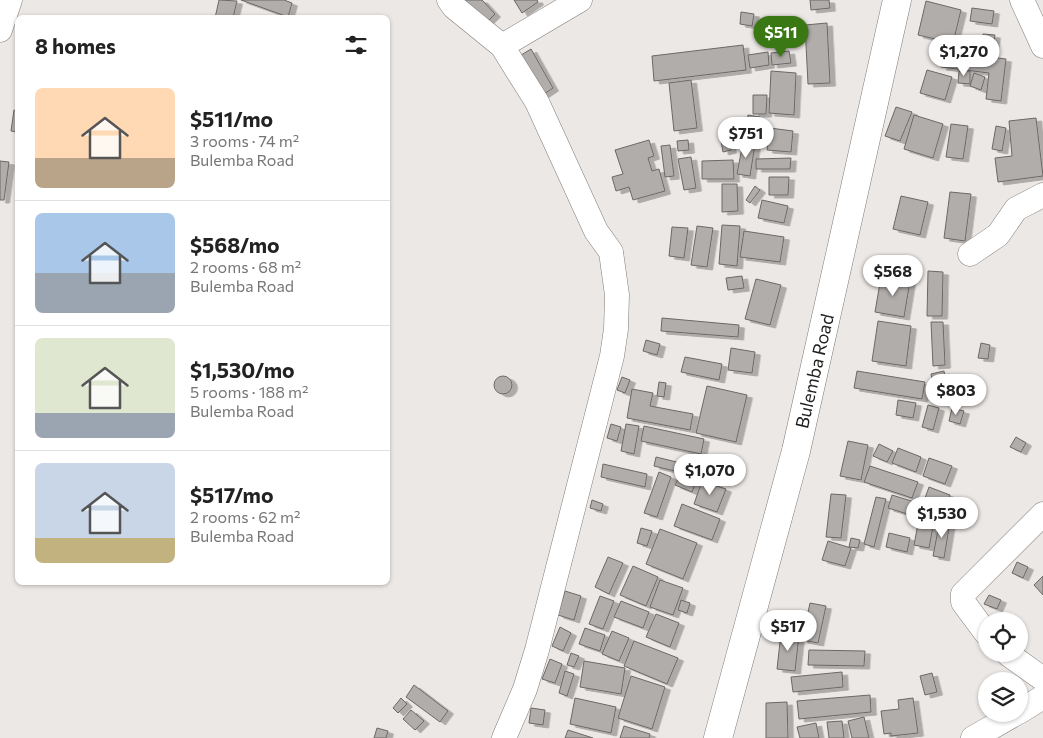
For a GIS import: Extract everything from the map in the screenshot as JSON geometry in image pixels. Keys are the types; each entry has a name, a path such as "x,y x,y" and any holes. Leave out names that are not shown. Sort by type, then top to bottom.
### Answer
{"main road":[{"name":"Bulemba Road","path":"718,738 796,451 897,0"}],"street":[{"path":"0,30 10,0"},
{"path":"449,0 454,7 502,46 537,102 596,231 611,252 616,294 616,329 612,356 537,650 525,689 504,738"},
{"path":"502,46 580,0"},
{"path":"1022,0 1043,46"},
{"path":"970,254 998,234 1016,209 1043,194"},
{"path":"978,622 963,602 963,594 1043,514"},
{"path":"1019,662 1043,679"},
{"path":"1028,706 1043,697"},
{"path":"986,734 1003,722"}],"building":[{"path":"219,0 237,1 234,15 216,15"},
{"path":"241,0 284,0 292,3 289,15 282,15"},
{"path":"462,0 482,0 495,14 484,25"},
{"path":"514,0 537,0 538,2 522,13"},
{"path":"810,0 829,0 830,8 811,10"},
{"path":"926,1 961,10 953,43 918,35"},
{"path":"972,8 994,11 992,24 970,21"},
{"path":"741,12 754,14 752,26 740,24"},
{"path":"827,23 830,83 808,84 805,25"},
{"path":"800,28 801,37 785,40 783,31"},
{"path":"778,30 781,40 765,45 762,34"},
{"path":"983,34 995,35 992,55 958,51 959,40 983,42"},
{"path":"743,45 746,70 654,81 652,56"},
{"path":"531,49 553,88 541,96 518,57"},
{"path":"789,51 791,63 772,65 771,53"},
{"path":"943,51 1006,59 1001,101 986,99 989,73 941,67"},
{"path":"768,52 769,65 750,68 748,55"},
{"path":"927,70 952,77 945,100 920,93"},
{"path":"771,71 796,73 794,115 769,113"},
{"path":"959,71 970,71 970,84 958,83"},
{"path":"974,73 985,77 981,90 970,86"},
{"path":"691,80 697,128 674,131 669,83"},
{"path":"753,95 767,95 766,114 753,114"},
{"path":"896,107 912,112 900,141 885,136"},
{"path":"14,110 15,132 11,131"},
{"path":"748,115 760,117 758,132 746,130"},
{"path":"914,115 943,124 933,158 904,149"},
{"path":"1036,118 1043,176 998,182 995,158 1012,156 1009,121"},
{"path":"951,124 968,126 963,159 946,157"},
{"path":"996,126 1006,128 1002,151 992,149"},
{"path":"770,128 793,131 791,152 767,150"},
{"path":"729,135 731,150 723,152 720,136"},
{"path":"649,140 654,156 648,158 652,171 659,169 665,191 633,200 629,187 616,191 612,177 623,174 615,150"},
{"path":"688,140 689,150 678,151 677,141"},
{"path":"743,142 755,144 750,176 737,174"},
{"path":"670,145 674,176 665,177 661,146"},
{"path":"691,157 696,188 684,190 678,159"},
{"path":"791,158 790,169 756,169 756,159"},
{"path":"733,160 734,179 702,179 702,161"},
{"path":"0,161 9,162 4,200 0,200"},
{"path":"769,177 789,177 788,195 769,195"},
{"path":"722,184 737,184 738,211 722,212"},
{"path":"755,186 760,190 750,203 746,200"},
{"path":"950,192 971,194 965,241 944,238"},
{"path":"901,196 928,202 920,235 893,229"},
{"path":"762,200 788,206 784,223 758,218"},
{"path":"722,225 740,226 737,266 719,264"},
{"path":"697,226 713,228 707,267 691,265"},
{"path":"672,227 688,228 684,258 669,256"},
{"path":"744,231 784,237 780,262 740,257"},
{"path":"928,271 943,272 942,316 927,316"},
{"path":"742,276 744,288 728,290 726,278"},
{"path":"881,277 910,281 904,317 875,312"},
{"path":"756,279 781,285 770,325 745,319"},
{"path":"662,318 739,325 738,337 661,331"},
{"path":"878,321 911,326 906,366 872,361"},
{"path":"931,322 943,322 945,365 933,366"},
{"path":"646,340 660,344 657,355 643,351"},
{"path":"981,343 990,345 988,359 978,358"},
{"path":"731,348 755,352 752,373 728,370"},
{"path":"685,357 722,364 719,380 681,372"},
{"path":"857,371 925,382 922,399 854,388"},
{"path":"944,371 948,393 935,395 931,374"},
{"path":"499,376 507,376 512,381 510,392 499,394 494,389 494,381"},
{"path":"622,377 630,380 625,393 617,390"},
{"path":"659,382 666,383 664,397 657,396"},
{"path":"707,386 747,395 736,442 696,433"},
{"path":"632,389 653,393 650,406 693,414 690,430 627,418"},
{"path":"898,400 916,403 913,418 896,415"},
{"path":"928,405 939,408 933,430 922,427"},
{"path":"952,408 964,411 960,424 949,421"},
{"path":"611,424 621,427 617,441 607,438"},
{"path":"626,424 639,426 634,454 621,451"},
{"path":"644,426 704,439 701,454 641,441"},
{"path":"1016,437 1026,443 1021,452 1010,447"},
{"path":"848,441 868,445 861,480 840,476"},
{"path":"879,444 893,451 887,462 873,456"},
{"path":"898,448 921,457 916,472 892,463"},
{"path":"656,457 689,465 687,474 654,466"},
{"path":"929,458 952,466 945,484 923,476"},
{"path":"702,462 712,466 708,478 697,475"},
{"path":"603,464 647,474 645,487 601,477"},
{"path":"870,466 918,482 912,498 864,482"},
{"path":"659,472 671,477 657,517 644,513"},
{"path":"680,475 696,482 692,492 675,485"},
{"path":"702,481 726,489 717,512 694,504"},
{"path":"929,487 950,495 945,507 925,498"},
{"path":"831,494 846,495 841,538 826,537"},
{"path":"892,495 918,503 914,516 888,508"},
{"path":"876,497 886,499 874,547 864,544"},
{"path":"592,500 603,504 601,511 590,508"},
{"path":"682,504 720,519 712,540 674,526"},
{"path":"921,508 936,511 929,548 914,545"},
{"path":"940,520 950,522 944,558 933,556"},
{"path":"641,528 652,531 647,546 637,543"},
{"path":"660,529 697,543 683,579 646,564"},
{"path":"889,533 910,538 907,552 886,547"},
{"path":"851,538 860,540 858,548 849,547"},
{"path":"828,541 851,548 845,566 822,560"},
{"path":"608,557 623,563 609,594 595,587"},
{"path":"1017,562 1028,567 1023,578 1012,573"},
{"path":"633,566 658,577 646,606 620,595"},
{"path":"1043,576 1043,595 1034,585"},
{"path":"660,580 683,588 673,615 650,607"},
{"path":"565,591 581,596 574,620 558,615"},
{"path":"989,595 1001,600 997,609 984,604"},
{"path":"600,596 614,601 603,629 589,624"},
{"path":"681,600 690,603 687,613 678,610"},
{"path":"621,601 649,612 643,628 614,617"},
{"path":"810,603 826,606 818,643 802,640"},
{"path":"656,614 679,623 670,647 646,637"},
{"path":"560,627 571,633 563,651 552,646"},
{"path":"585,628 605,635 600,651 579,644"},
{"path":"612,631 629,638 619,661 602,654"},
{"path":"781,633 799,635 795,671 777,669"},
{"path":"634,641 678,658 667,684 624,666"},
{"path":"809,650 865,651 864,666 808,665"},
{"path":"571,653 579,656 574,667 567,665"},
{"path":"550,659 562,664 555,683 542,679"},
{"path":"584,661 625,668 621,694 580,687"},
{"path":"565,671 574,674 567,696 559,693"},
{"path":"842,672 843,687 793,692 791,677"},
{"path":"932,673 937,692 925,695 920,676"},
{"path":"631,676 665,687 652,729 618,718"},
{"path":"414,685 448,711 440,722 406,697"},
{"path":"870,695 871,712 799,719 797,701"},
{"path":"401,698 407,704 398,713 393,708"},
{"path":"575,698 616,707 611,733 570,724"},
{"path":"913,698 918,733 891,736 891,733 884,734 881,711 899,709 898,700"},
{"path":"787,702 788,738 766,738 766,703"},
{"path":"531,708 545,710 543,725 529,723"},
{"path":"411,710 424,721 415,730 403,719"},
{"path":"864,717 869,738 852,738 848,721"},
{"path":"842,721 844,738 829,738 827,722"},
{"path":"816,723 819,738 800,738 797,727"},
{"path":"624,726 650,734 649,738 620,738"},
{"path":"377,728 388,731 386,738 374,738"},
{"path":"568,730 593,738 565,738"}]}
